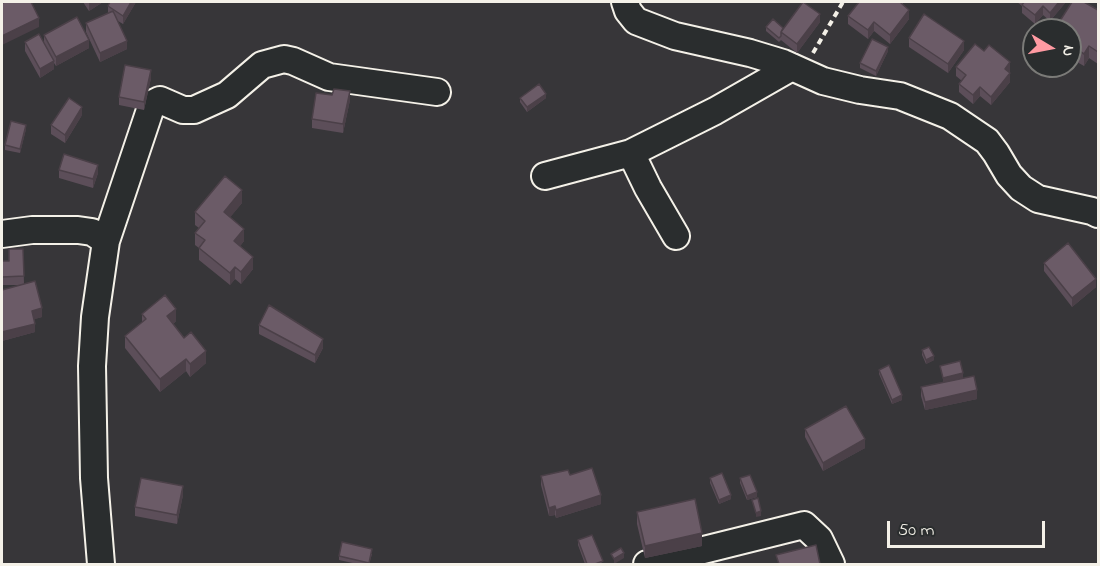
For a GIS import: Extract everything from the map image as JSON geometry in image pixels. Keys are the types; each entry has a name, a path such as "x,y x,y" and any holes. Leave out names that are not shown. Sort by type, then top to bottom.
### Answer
{"street":[{"path":"625,2 633,17 641,24 675,36 750,53 824,81 860,90 900,96 950,116 987,141 1009,176 1021,188 1038,199 1098,214"},
{"path":"101,564 94,478 92,366 95,316 106,241 154,101 162,100 183,110 194,110 227,95 262,66 285,59 329,77 437,92"},
{"path":"545,176 631,153 797,69"},
{"path":"631,153 676,236"},
{"path":"2,234 32,230 78,230 92,232 106,241"},
{"path":"647,564 804,525 819,539 831,564"}],"path":[{"path":"797,69 843,2"}],"building":[{"path":"31,2 39,18 2,36 2,3"},
{"path":"110,2 131,2 123,16 108,6"},
{"path":"803,2 820,14 797,44 781,32"},
{"path":"859,2 902,2 909,10 890,35 874,22 868,30 848,16"},
{"path":"1024,2 1059,2 1050,13 1043,6 1035,15 1022,5"},
{"path":"1072,2 1084,2 1098,10 1098,52 1089,46 1084,54 1082,53 1082,18 1062,18"},
{"path":"113,11 127,41 100,53 86,23"},
{"path":"924,14 964,41 948,64 909,38"},
{"path":"77,17 89,40 56,57 44,35"},
{"path":"773,19 783,28 779,38 766,27"},
{"path":"39,34 54,61 40,69 25,42"},
{"path":"872,39 888,47 876,71 860,63"},
{"path":"975,44 984,51 989,45 1010,62 1005,69 1010,73 991,97 980,87 973,95 959,84 966,75 956,67"},
{"path":"125,65 151,70 144,102 119,97"},
{"path":"539,84 546,94 527,107 520,98"},
{"path":"334,89 350,91 343,124 312,119 316,93 332,95"},
{"path":"69,98 82,107 65,135 51,125"},
{"path":"11,121 26,125 20,149 5,145"},
{"path":"64,154 98,165 93,179 59,170"},
{"path":"225,176 242,190 224,212 244,229 234,241 253,257 241,272 235,267 230,273 199,248 205,240 195,233 205,221 195,212"},
{"path":"1068,243 1096,279 1072,298 1044,263"},
{"path":"9,249 23,249 24,276 2,277 2,261 9,261"},
{"path":"35,281 42,308 32,311 35,324 2,332 2,290"},
{"path":"165,295 176,309 167,316 184,338 191,332 206,351 190,364 186,359 160,379 125,336 146,319 142,314"},
{"path":"269,305 323,339 315,355 259,325"},
{"path":"929,347 934,356 926,360 922,350"},
{"path":"960,361 963,373 943,378 940,366"},
{"path":"889,365 902,395 892,400 879,370"},
{"path":"974,376 977,390 925,402 921,387"},
{"path":"846,406 865,439 823,463 805,429"},
{"path":"592,468 601,495 556,510 555,506 549,508 541,476 568,470 570,475"},
{"path":"722,473 731,495 719,500 710,478"},
{"path":"750,475 757,492 747,496 740,478"},
{"path":"141,478 183,486 177,515 135,507"},
{"path":"758,498 761,511 756,513 752,500"},
{"path":"695,499 702,533 645,546 637,512"},
{"path":"592,535 603,561 587,564 578,540"},
{"path":"342,542 372,549 369,563 339,556"},
{"path":"816,545 820,564 779,564 776,555"},
{"path":"621,548 624,553 614,559 611,554"}]}
